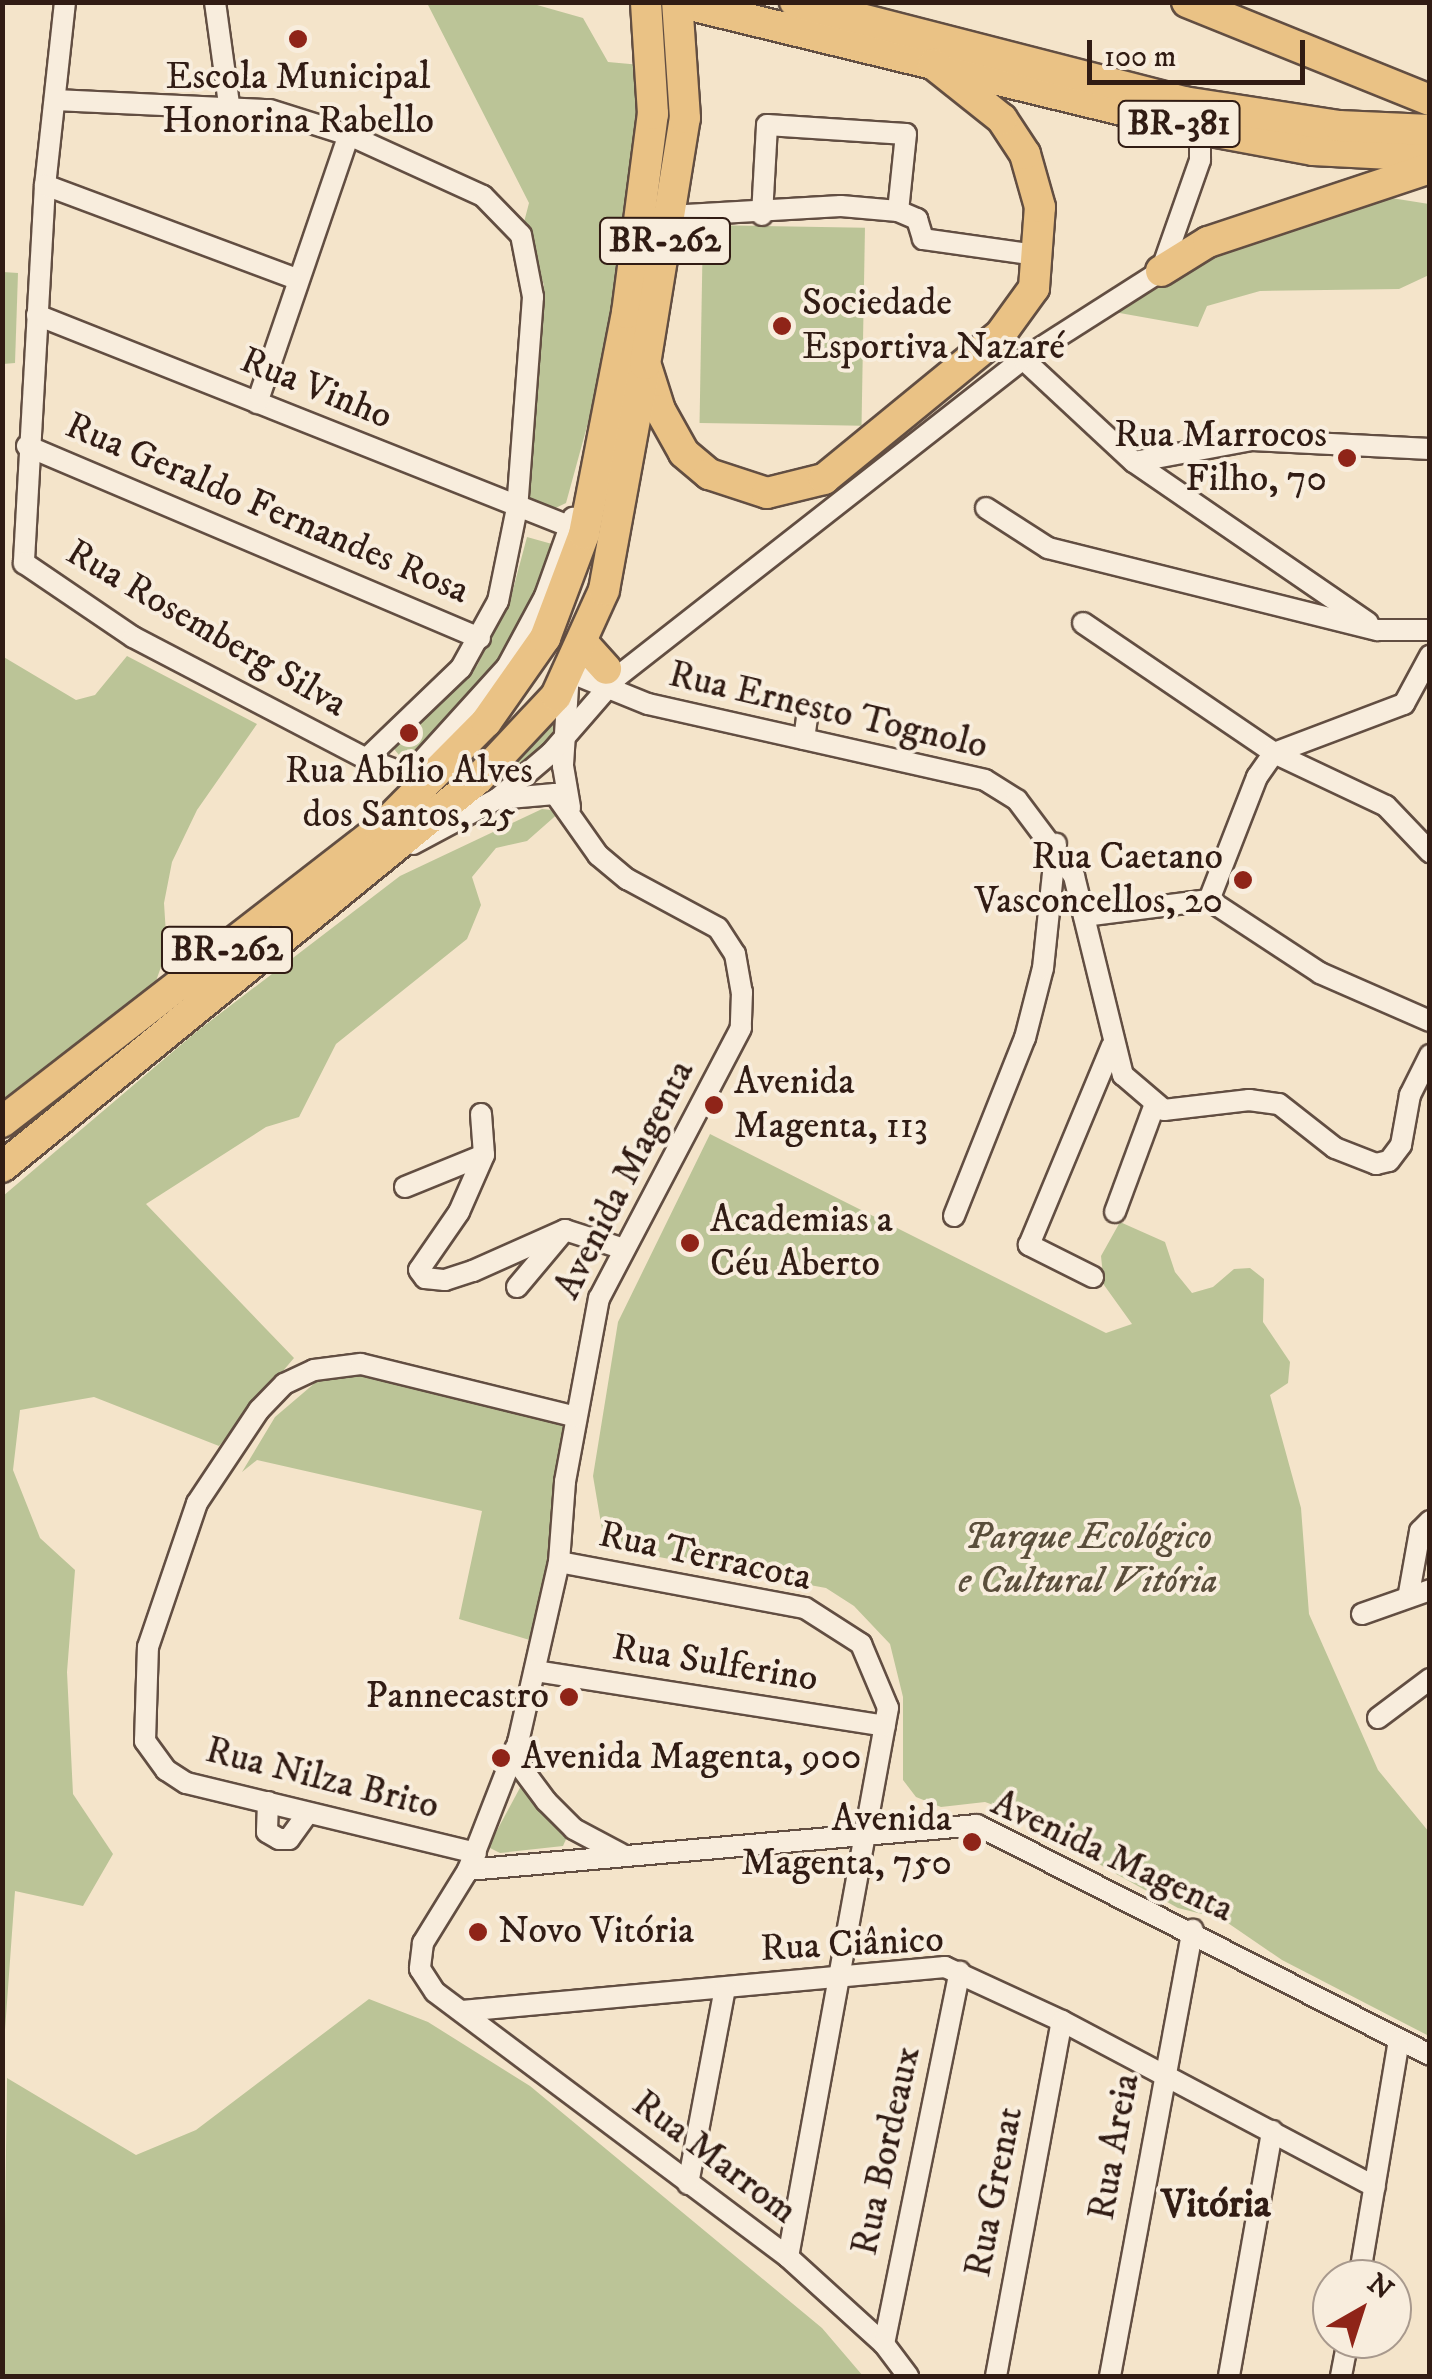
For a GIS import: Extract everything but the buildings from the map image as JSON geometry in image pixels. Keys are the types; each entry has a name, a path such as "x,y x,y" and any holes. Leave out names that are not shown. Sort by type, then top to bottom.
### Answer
{"highway":[{"name":"BR-262","path":"2,1122 336,864 429,775 545,638 569,588 609,422 654,114 646,2"},
{"name":"BR-262","path":"2,1167 384,858 519,740 569,672 604,590 646,364 685,118 678,2"},
{"name":"BR-381","path":"678,2 1200,129 1313,150 1430,156"},
{"path":"794,2 1184,102 1339,126 1430,130"},
{"path":"1187,2 1430,100"},
{"path":"646,364 660,410 684,452 708,474 767,493 824,479 1000,335 1034,288 1040,207 1026,154 968,86 934,64"},
{"path":"1161,272 1208,242 1430,168"},
{"path":"582,642 615,674"},
{"path":"429,775 509,715 549,668 569,672"}],"street":[{"name":"Rua Rosemberg Silva","path":"65,2 45,185 26,446 24,563 134,636 366,759 429,775"},
{"path":"216,2 229,104"},
{"path":"55,100 229,104 349,135 482,196 521,235 533,297 517,508 498,601 480,638 424,710 366,759"},
{"path":"762,215 767,125 906,134 898,210"},
{"path":"384,858 497,799 567,734 615,674 1022,359 1161,272 1200,160 1200,129"},
{"path":"257,403 349,135"},
{"path":"45,185 297,279"},
{"path":"669,216 762,215 840,206 898,210 916,219 924,239 1036,256"},
{"name":"Rua Vinho","path":"36,315 570,527"},
{"path":"1022,359 1134,462 1378,630"},
{"path":"429,775 507,667 545,596 609,422"},
{"path":"1134,462 1252,440 1430,449"},
{"name":"Rua Geraldo Fernandes Rosa","path":"26,446 480,638"},
{"path":"986,508 1048,548 1378,630 1430,630"},
{"path":"1084,623 1274,753 1386,806 1430,852"},
{"path":"1208,900 1256,777 1274,753 1404,704 1430,656"},
{"name":"Rua Ernesto Tognolo","path":"569,672 615,674 804,739 985,780 1017,800 1056,844 1074,876 1112,1046 1123,1075 1155,1104"},
{"name":"Avenida Magenta","path":"569,672 570,807 598,855 627,879 718,928 735,954 742,992 740,1028 624,1249 589,1332 560,1562 518,1742 472,1861 574,1859 977,1825 1193,1930 1430,2055"},
{"path":"804,739 808,711"},
{"path":"497,799 542,792 570,807"},
{"path":"954,1216 1025,1038 1043,968 1056,844"},
{"path":"1084,916 1208,900 1320,973 1430,1020"},
{"path":"1093,1278 1030,1245 1112,1046"},
{"path":"1115,1212 1155,1104 1192,1110 1249,1100 1278,1104 1335,1148 1376,1164 1389,1161 1401,1145 1410,1095 1430,1055"},
{"path":"481,1114 484,1155 459,1212 419,1270 425,1278 472,1271 565,1230 624,1249"},
{"path":"405,1188 484,1155"},
{"path":"516,1286 565,1230"},
{"name":"Rua Nilza Brito","path":"472,1861 268,1802 186,1783 166,1770 145,1741 148,1647 165,1584 214,1470 284,1384 314,1370 361,1364 576,1417"},
{"path":"188,1478 214,1470"},
{"path":"1362,1614 1419,1592 1420,1531 1430,1521"},
{"name":"Rua Terracota","path":"560,1562 804,1608 861,1644 888,1708 788,2257"},
{"name":"Rua Sulferino","path":"535,1671 885,1726"},
{"path":"1378,1718 1430,1679"},
{"path":"518,1742 520,1766 583,1834 621,1854"},
{"path":"268,1802 267,1832 279,1840 289,1838 308,1813"},
{"path":"574,1859 583,1834"},
{"name":"Rua Marrom","path":"472,1861 424,1943 420,1969 435,1992 788,2257 884,2344 908,2376"},
{"name":"Rua Areia","path":"1110,2376 1162,2076 1193,1930"},
{"name":"Rua Ciânico","path":"462,2011 945,1967 1062,2021 1375,2188"},
{"name":"Rua Bordeaux","path":"884,2344 960,1972"},
{"path":"688,2184 725,1989"},
{"name":"Rua Grenat","path":"996,2376 1062,2021"},
{"path":"1362,2259 1399,2040"},
{"path":"1229,2376 1272,2131"}],"green space":[{"path":"427,3 530,3 583,18 608,62 641,65 628,211 597,390 566,503 545,513 528,500 544,285 523,226 529,203"},
{"path":"1385,197 1429,204 1429,275 1399,289 1260,291 1207,306 1198,327 1114,312 1210,254"},
{"name":"Sociedade Esportiva Nazaré","path":"703,225 865,228 862,426 700,423"},
{"path":"3,272 18,273 15,363 3,364"},
{"path":"527,537 552,544 536,596 501,664 408,766 394,749 477,666 511,597"},
{"path":"2,656 76,700 95,695 127,656 257,724 197,810 172,862 164,903 167,950 156,981 85,1043 3,1101"},
{"path":"565,689 558,728 536,758 491,793 428,827"},
{"path":"542,809 561,811 527,841 496,848 472,877 481,905 467,939 336,1044 299,1117 266,1127 146,1204 294,1358 219,1446 94,1397 20,1410 13,1470 40,1538 75,1570 67,1672 73,1794 113,1854 83,1906 15,1891 3,2058 3,1196 196,1032 400,876"},
{"name":"Parque Ecológico e Cultural Vitória","path":"710,1134 1106,1333 1132,1324 1104,1285 1101,1256 1120,1222 1165,1242 1175,1272 1192,1293 1213,1287 1234,1269 1250,1268 1264,1279 1263,1322 1290,1362 1288,1383 1270,1395 1301,1508 1309,1614 1378,1770 1429,1832 1429,2036 1282,1960 1206,1908 1202,1914 1178,1908 1107,1869 1082,1853 1083,1840 1066,1830 1036,1826 1027,1817 985,1802 941,1807 916,1797 903,1780 903,1697 890,1644 854,1606 826,1588 605,1547 593,1476 618,1322"},
{"path":"362,1375 572,1427 552,1560 533,1641 459,1619 482,1511 257,1460 242,1472 275,1417 316,1382"},
{"path":"522,1784 567,1837 563,1846 500,1853 488,1847"},
{"path":"369,1999 428,2022 530,2086 822,2328 863,2376 3,2376 7,2078 136,2155 196,2130"}],"place":[{"name":"Escola Municipal Honorina Rabello","path":"298,39"},
{"name":"Sociedade Esportiva Nazaré","path":"782,326"},
{"name":"Rua Marrocos Filho, 70","path":"1347,458"},
{"name":"Rua Abílio Alves dos Santos, 25","path":"409,733"},
{"name":"Rua Caetano Vasconcellos, 20","path":"1243,880"},
{"name":"Avenida Magenta, 113","path":"714,1105"},
{"name":"Academias a Céu Aberto","path":"690,1243"},
{"name":"Pannecastro","path":"569,1697"},
{"name":"Avenida Magenta, 900","path":"501,1758"},
{"name":"Avenida Magenta, 750","path":"972,1842"},
{"name":"Novo Vitória","path":"478,1932"}],"district":[{"name":"Vitória","path":"1216,2205"}]}
